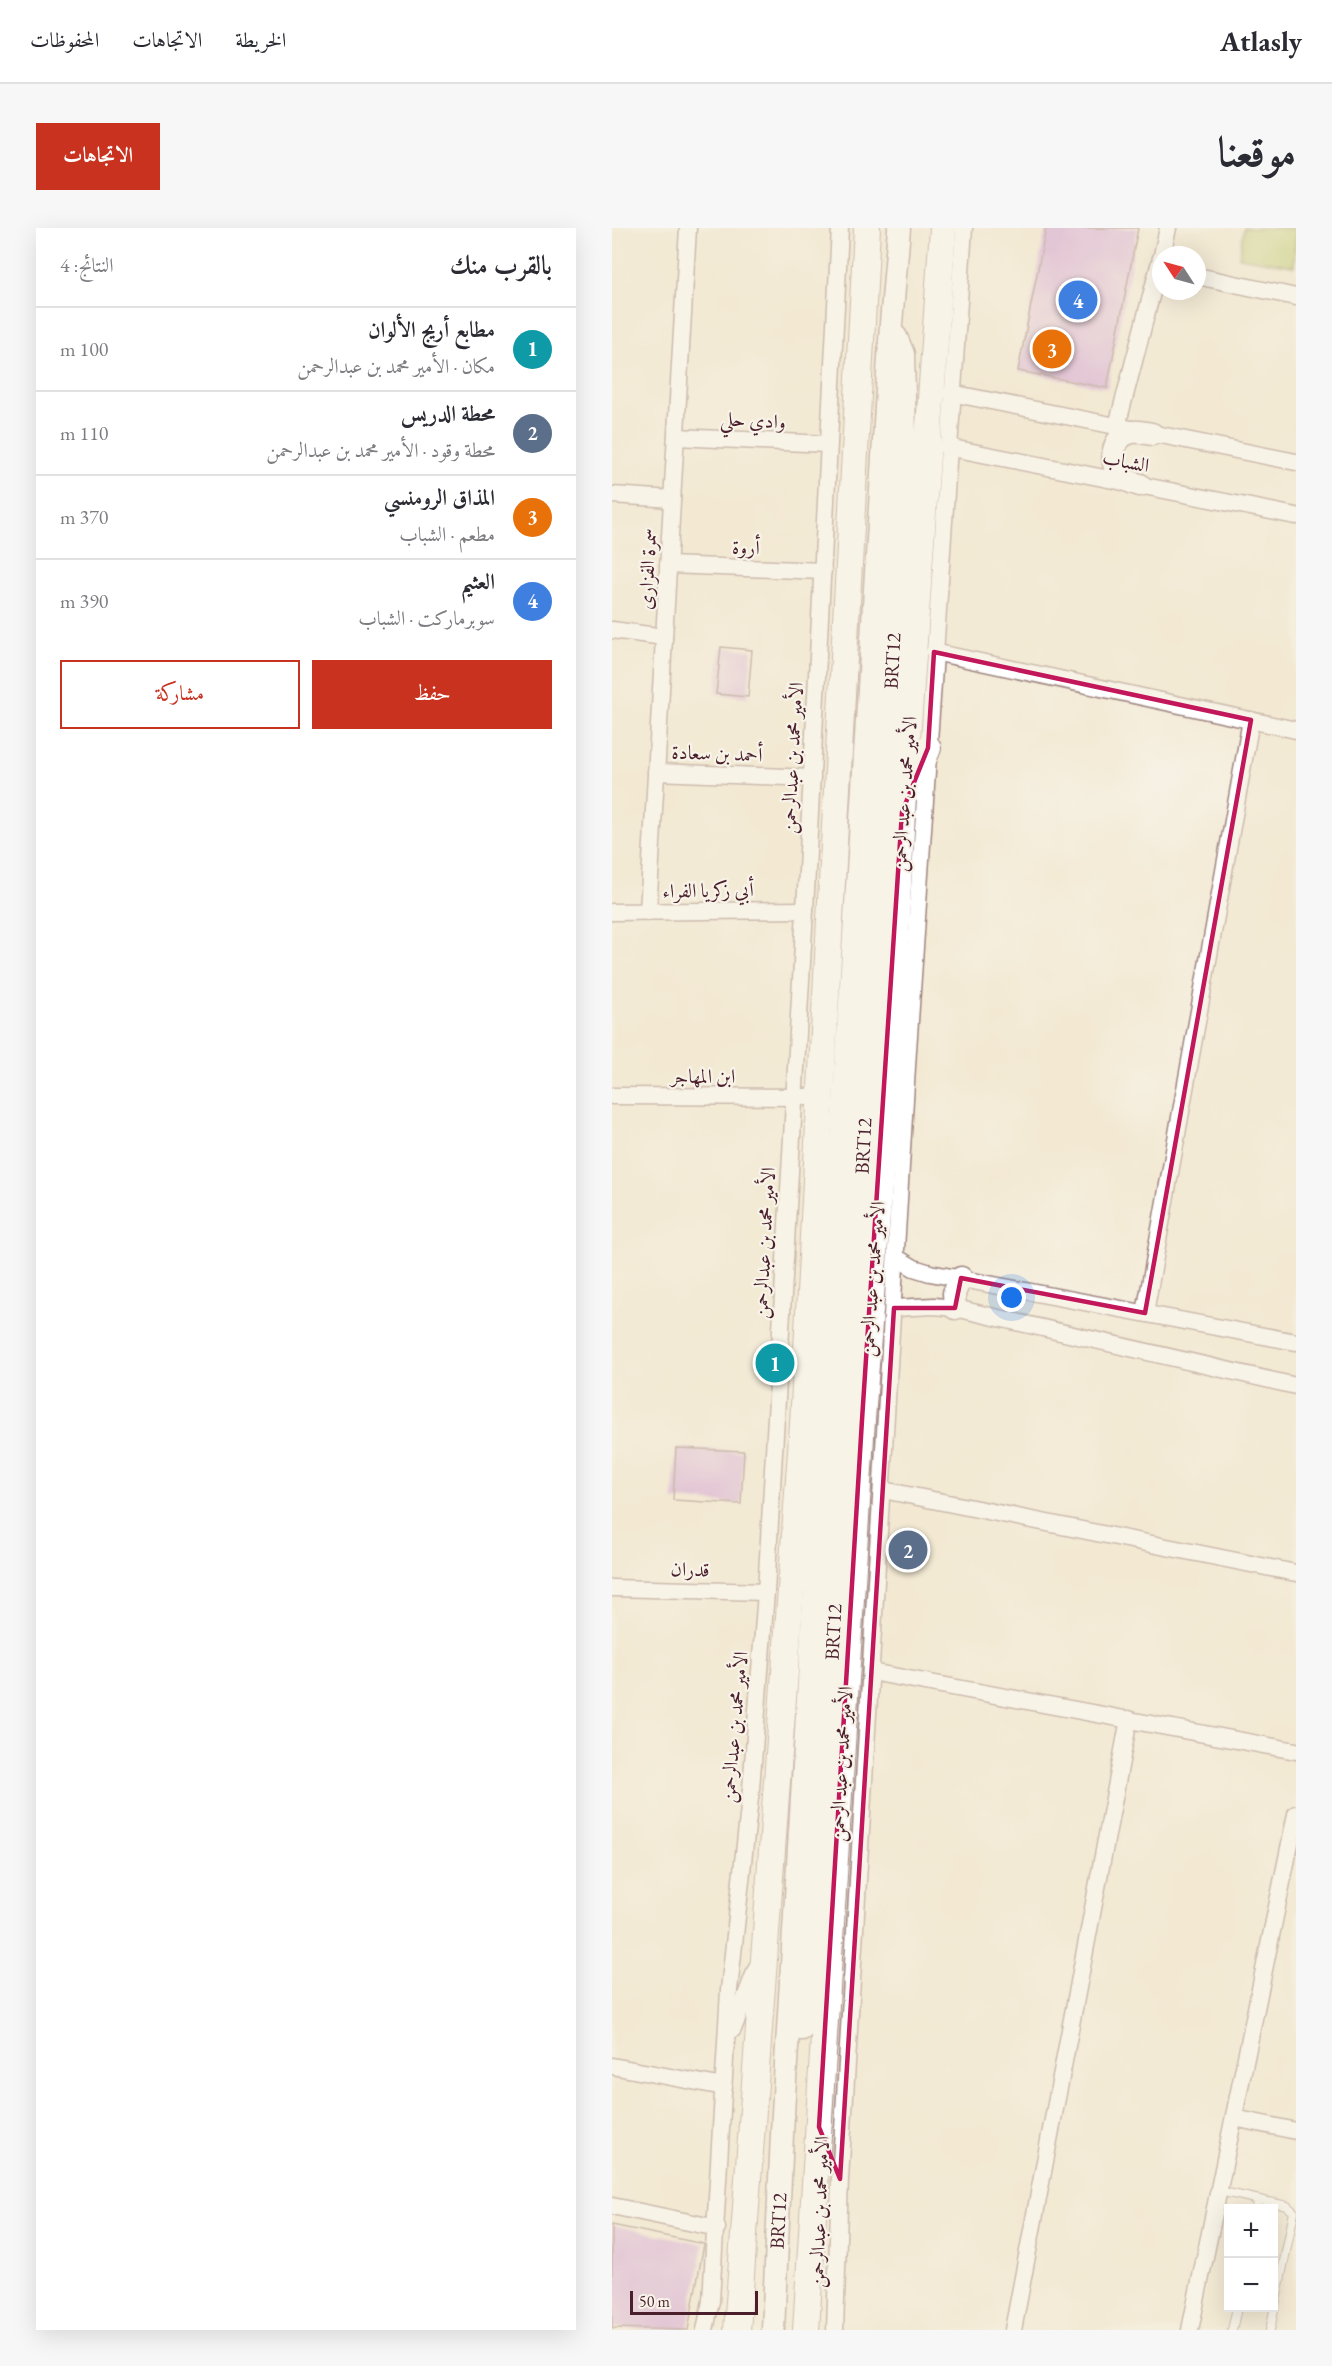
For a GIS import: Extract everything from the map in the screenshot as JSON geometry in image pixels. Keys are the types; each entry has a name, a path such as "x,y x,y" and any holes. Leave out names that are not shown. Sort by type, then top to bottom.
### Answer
{"main road":[{"path":"738,2330 803,1424 867,228"},
{"name":"BRT12","path":"773,2330 783,2113 891,324 899,228"},
{"name":"الأمير محمد بن عبد الرحمن","path":"806,2330 862,1420 899,1050 902,812 944,228"},
{"path":"1140,485 1121,476 1114,468 1112,457 1114,446 1121,437 1131,432 1152,434"},
{"path":"902,812 928,748"},
{"path":"955,1308 954,1293 961,1278"}],"street":[{"name":"سمرة الفزارى","path":"648,912 688,228"},
{"name":"الأمير محمد بن عبدالرحمن","path":"705,2330 711,2301 717,2228 729,1990 751,1789 766,1592 805,910 840,228"},
{"name":"الأمير محمد بن عبدالرحمن","path":"835,2330 840,2180 897,1258 899,1050 928,748 947,447 964,228"},
{"path":"1164,246 1168,228"},
{"path":"1206,278 1296,297"},
{"path":"1117,426 1152,296"},
{"name":"الشباب","path":"951,393 1296,462"},
{"name":"وادي حلي","path":"676,437 828,444"},
{"name":"الشباب","path":"947,447 1296,516"},
{"path":"612,495 672,499"},
{"name":"أروة","path":"668,565 823,571"},
{"path":"612,630 664,637"},
{"path":"934,652 1296,730"},
{"path":"1145,1313 1251,720"},
{"name":"أحمد بن سعادة","path":"656,772 812,778"},
{"name":"أبي زكريا الفراء","path":"612,912 805,910"},
{"name":"ابن المهاجر","path":"612,1096 820,1097"},
{"path":"897,1258 914,1268 961,1278 1296,1342"},
{"path":"894,1308 934,1306 955,1308 1296,1386"},
{"path":"883,1490 1296,1573"},
{"name":"قدران","path":"612,1588 766,1592"},
{"path":"871,1672 1296,1751"},
{"path":"1013,2330 1130,1719"},
{"path":"1190,2330 1296,1814"},
{"path":"726,2053 734,2022 764,1952"},
{"path":"612,2066 724,2087"},
{"path":"1234,2118 1296,2131"},
{"path":"819,2127 840,2180"},
{"path":"612,2206 717,2228"}],"lane":[{"path":"1219,2191 1257,2204"},
{"path":"1270,2330 1294,2212 1287,2206 1278,2205"},
{"path":"1232,2330 1236,2312"}],"highlighted area":[{"path":"934,652 1251,720 1145,1313 961,1278 955,1308 894,1308 840,2179 819,2127 862,1420 902,812 928,748"}],"green space":[{"path":"1244,228 1296,228 1294,266 1239,257"}],"building":[{"path":"1046,228 1138,228 1107,388 1018,371"},
{"path":"721,647 752,650 748,697 716,694"},
{"path":"676,1448 744,1451 741,1504 673,1500"},
{"path":"612,2225 704,2244 688,2330 612,2328"}],"place":[{"name":"العثيم","path":"1078,300"},
{"name":"المذاق الرومنسي","path":"1052,349"},
{"name":"مطابع أريج الألوان","path":"775,1363"},
{"name":"محطة الدريس","path":"908,1550"}]}
